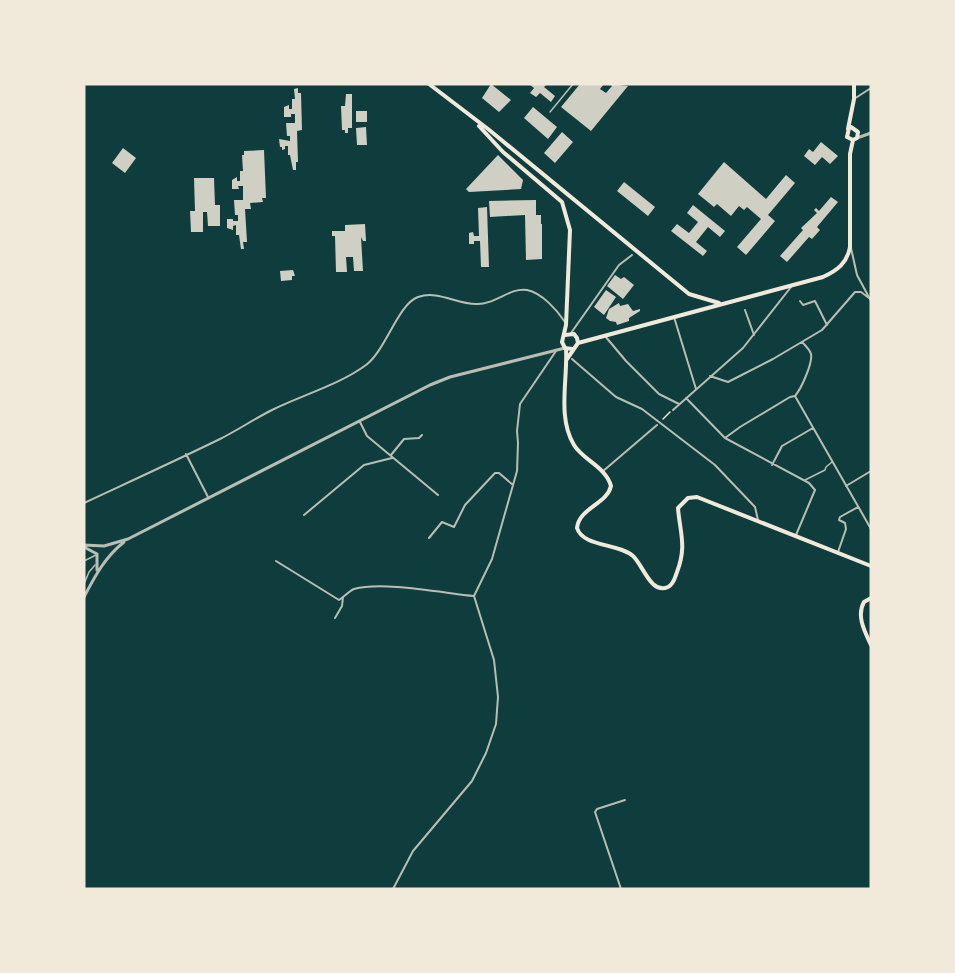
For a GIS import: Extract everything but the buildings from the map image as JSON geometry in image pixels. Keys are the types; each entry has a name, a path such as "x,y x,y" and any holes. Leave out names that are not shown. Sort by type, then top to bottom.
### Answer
{"main road":[{"path":"429,84 689,294 720,304"},
{"path":"854,84 854,99 847,137 855,139"},
{"path":"475,121 503,152 562,202 570,230 566,325 563,337 569,359"},
{"path":"849,128 857,131 850,154 850,247 844,262 834,272 823,277 578,343 572,349 569,359 565,413 574,445 602,472 610,482 611,489 578,520 578,532 583,538 625,551 634,557 656,587 664,588 671,585 683,556 678,508 682,502 693,497 703,498 871,566"},
{"path":"563,337 571,333 578,338 578,343"},
{"path":"566,348 572,349"},
{"path":"871,598 864,602 861,614 863,627 871,645"}],"street":[{"path":"550,112 573,84"},
{"path":"854,99 871,88"},
{"path":"857,131 869,134"},
{"path":"855,139 869,134"},
{"path":"850,247 857,275 870,299"},
{"path":"571,333 619,265 632,255"},
{"path":"673,410 754,335 795,284"},
{"path":"84,503 221,439 290,401 367,365 406,307 413,299 420,296 440,295 475,304 491,303 518,290 526,290 540,296 560,315 566,325"},
{"path":"710,376 728,382 773,359 827,325 855,292 861,292 870,299"},
{"path":"800,301 803,305 815,301 827,325"},
{"path":"745,310 754,335"},
{"path":"674,317 696,388"},
{"path":"605,336 659,394 679,404"},
{"path":"393,889 413,851 472,781 493,734 498,714 494,660 474,596 492,559 517,471 520,404 558,349 563,337"},
{"path":"725,438 750,420 795,396 810,363 810,353 802,342"},
{"path":"97,572 98,548 128,539 450,377 566,348"},
{"path":"569,359 616,398 642,409 658,424 726,475 755,507 758,520"},
{"path":"795,396 871,529"},
{"path":"686,398 725,438 772,465 805,480 814,490 796,536"},
{"path":"360,422 367,436 438,495"},
{"path":"602,472 658,424"},
{"path":"772,465 782,446 813,428"},
{"path":"304,515 364,465 392,457 404,439 419,438 422,435"},
{"path":"186,454 208,497"},
{"path":"805,480 825,470 832,462"},
{"path":"846,486 871,471"},
{"path":"429,538 442,522 454,527 465,505 495,473 499,473 513,486"},
{"path":"838,552 846,529 845,523 839,520 859,507"},
{"path":"84,546 102,559 128,539"},
{"path":"84,546 103,546 109,549 108,556 84,597"},
{"path":"84,561 98,555"},
{"path":"276,561 339,600 353,590 377,587 474,596"},
{"path":"84,577 98,563"},
{"path":"84,584 88,574"},
{"path":"335,618 342,606 343,597"},
{"path":"621,889 595,812 597,809 625,800"}],"path":[{"path":"658,424 673,410"}]}
